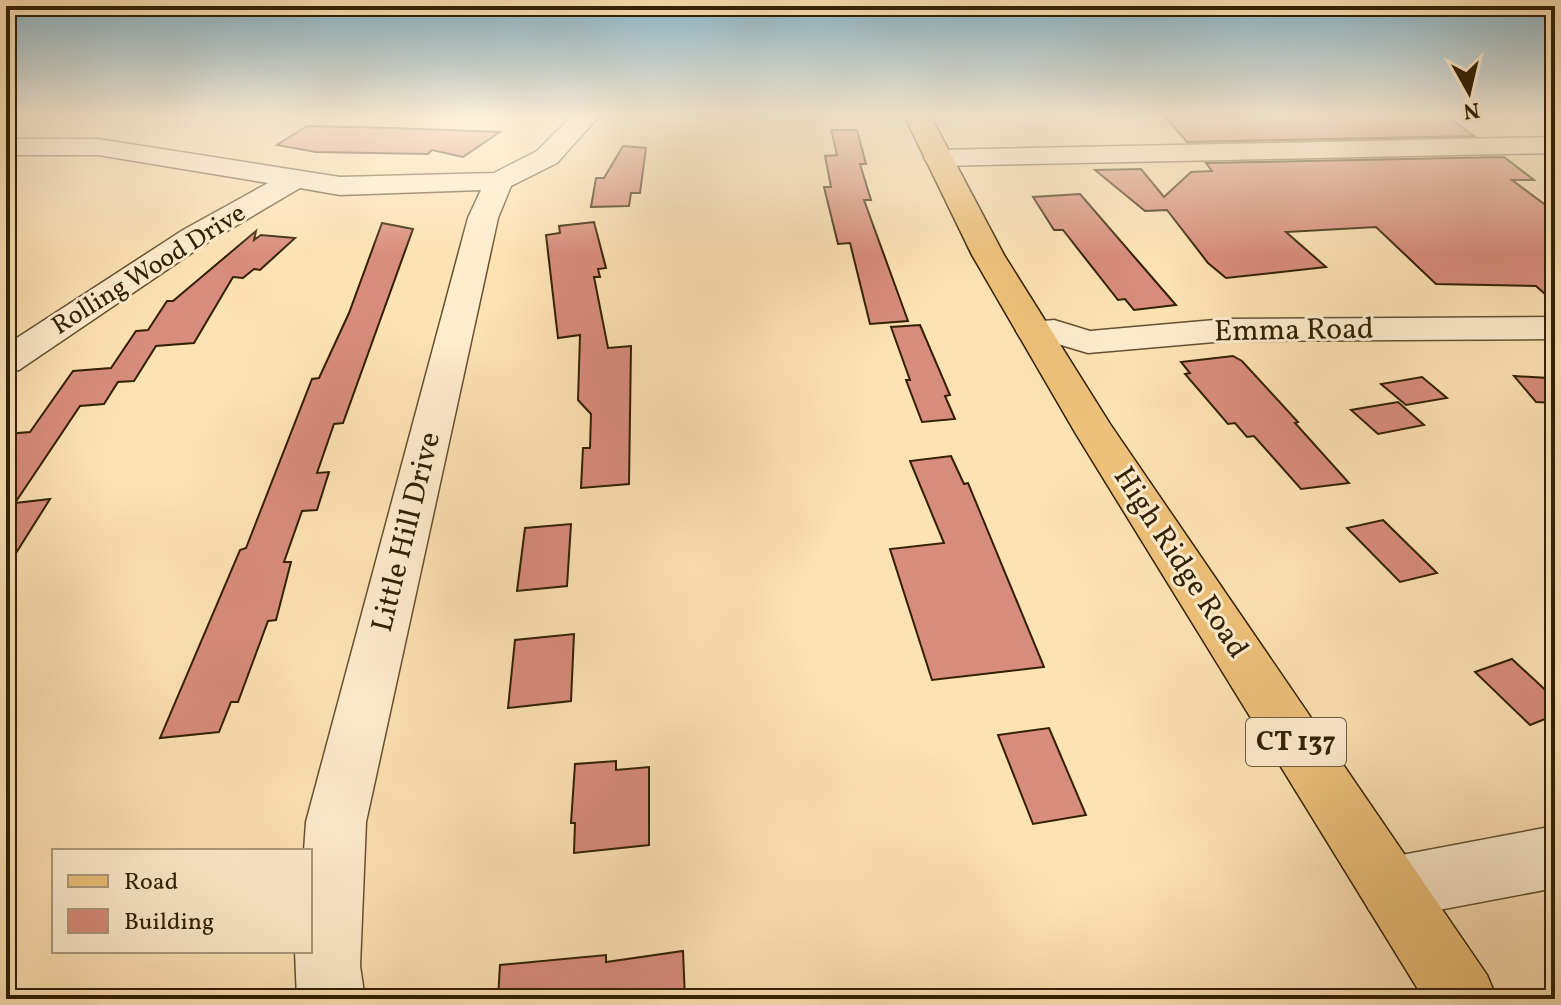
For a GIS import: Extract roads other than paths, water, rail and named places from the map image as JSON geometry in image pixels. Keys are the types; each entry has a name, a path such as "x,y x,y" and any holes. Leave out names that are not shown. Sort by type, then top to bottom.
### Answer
{"main road":[{"name":"High Ridge Road","path":"940,162 988,255 1096,434 1463,999"}],"street":[{"path":"186,162 340,186 499,181 537,162"},
{"name":"Rolling Wood Drive","path":"6,362 194,237 294,180"},
{"name":"Little Hill Drive","path":"331,999 327,966 336,822 483,218 499,181"},
{"name":"Emma Road","path":"1034,331 1054,331 1088,342 1226,330 1555,328"},
{"path":"1391,888 1555,857"}]}
